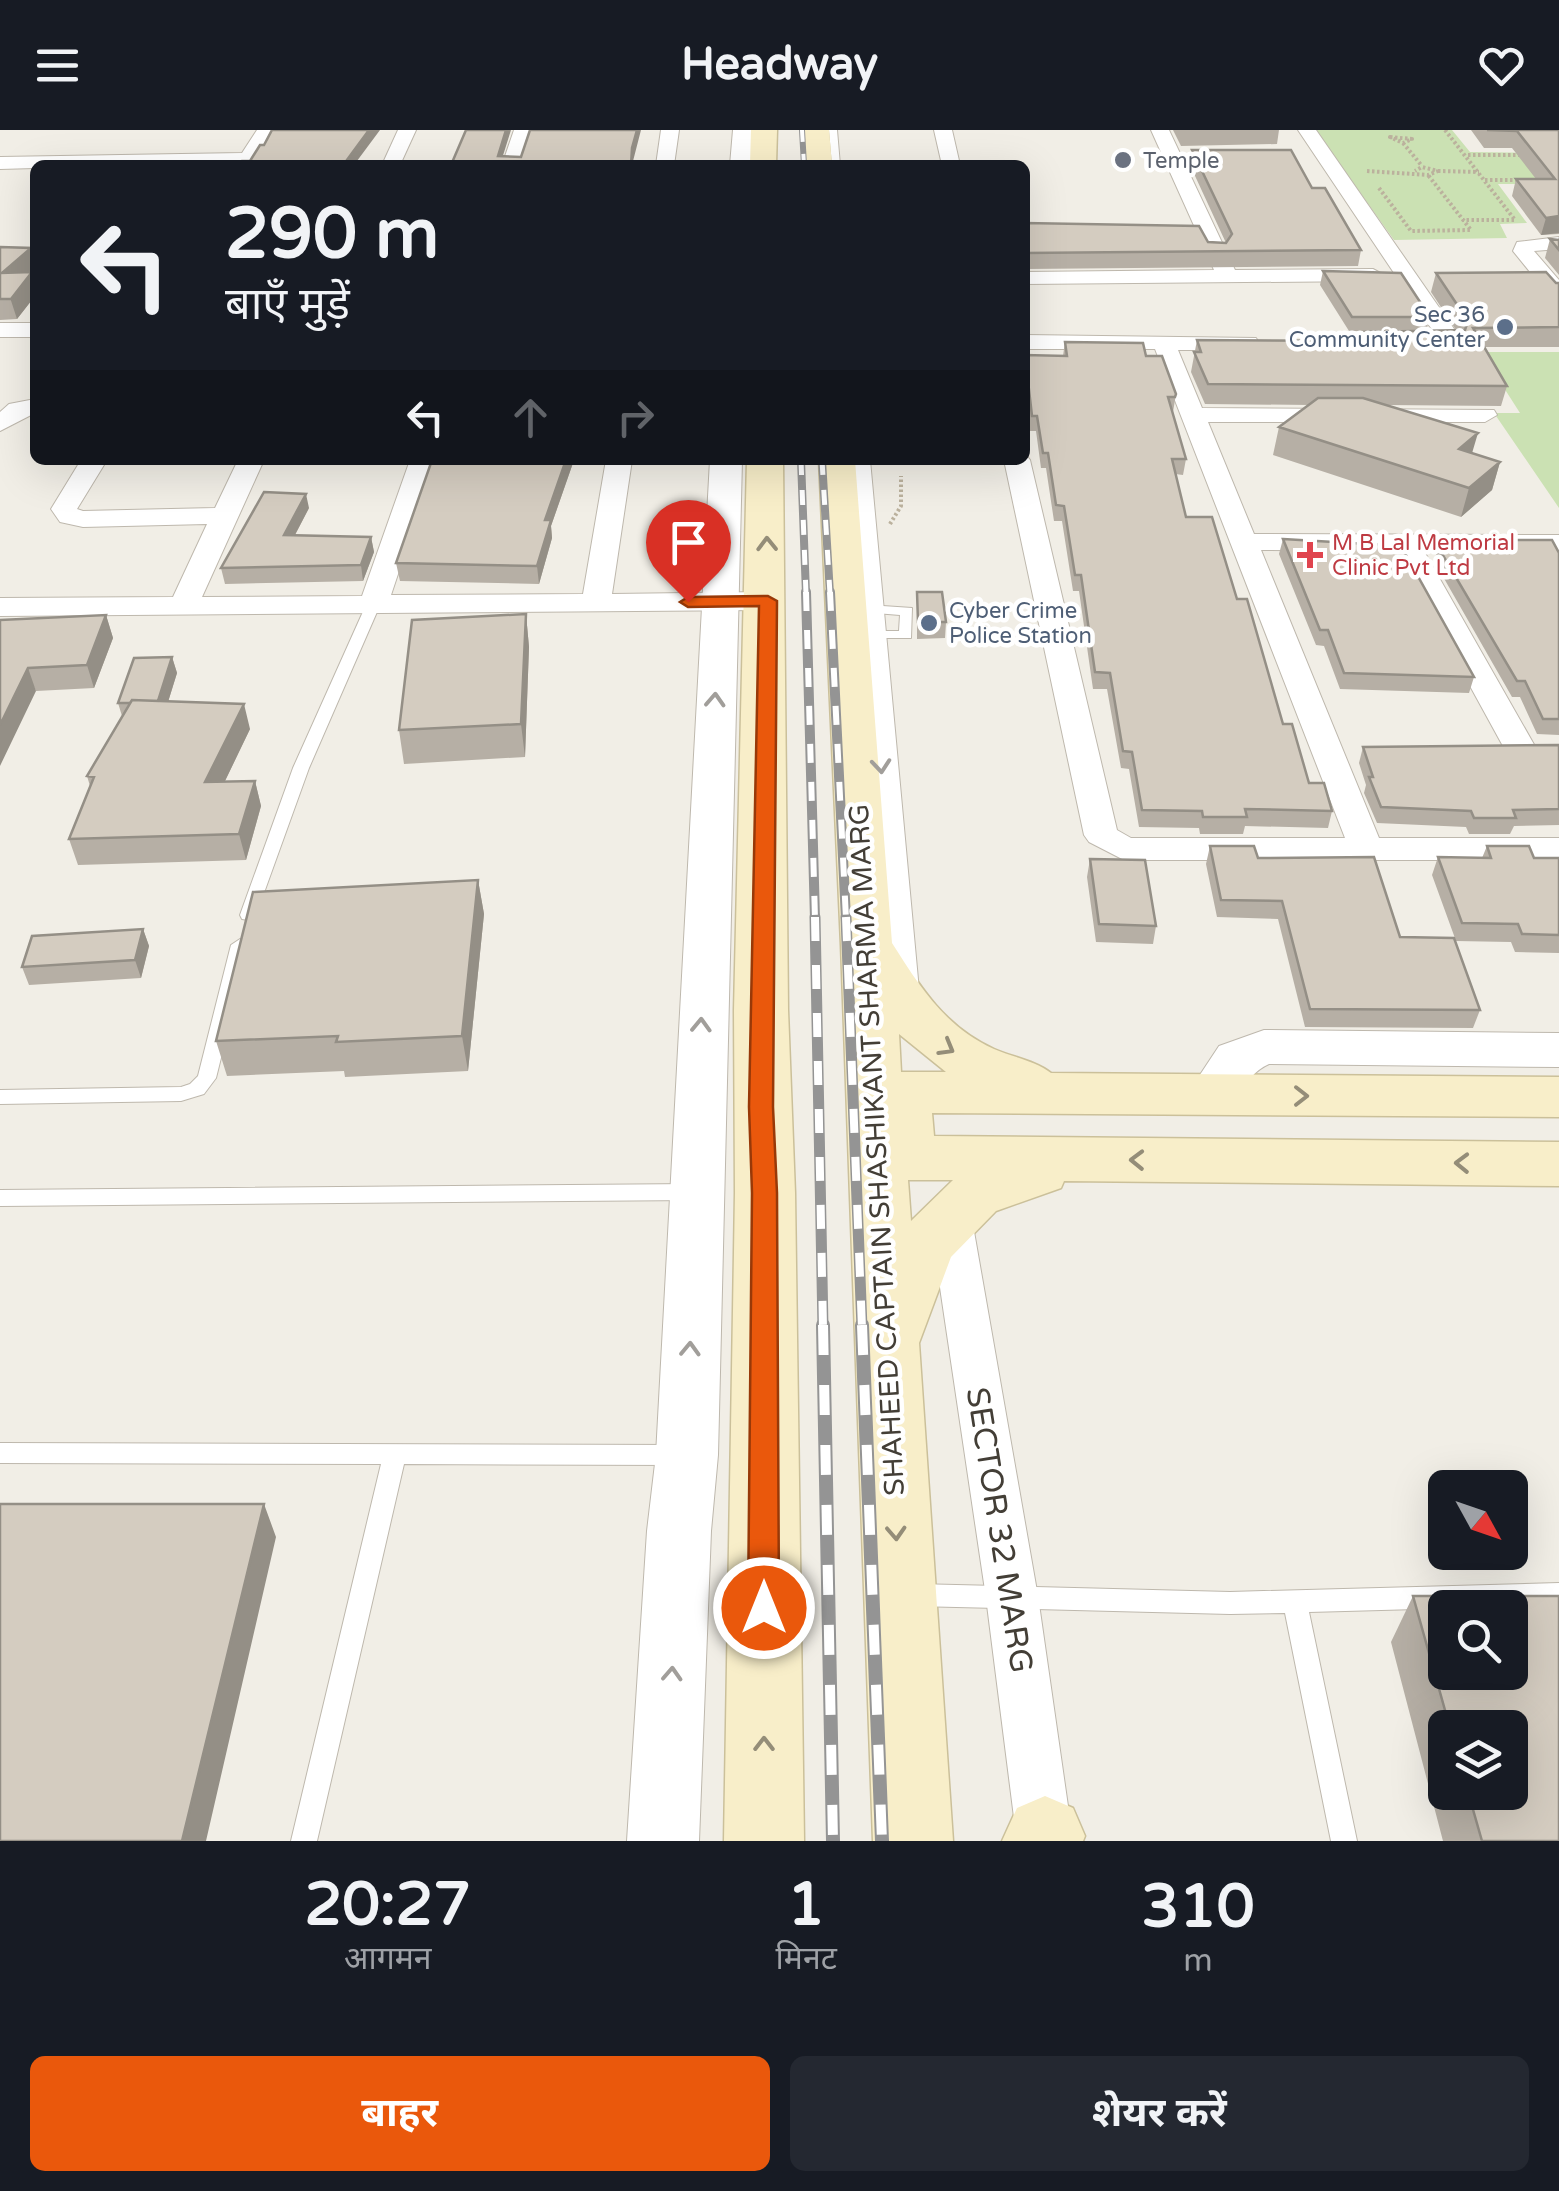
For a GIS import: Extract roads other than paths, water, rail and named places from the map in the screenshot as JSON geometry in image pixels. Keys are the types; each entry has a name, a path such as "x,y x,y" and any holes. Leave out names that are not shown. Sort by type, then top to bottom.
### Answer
{"main road":[{"path":"762,160 764,130"},
{"path":"816,130 819,160"},
{"path":"764,465 744,601 764,1193 764,1841"},
{"name":"SHAHEED CAPTAIN SHASHIKANT SHARMA MARG","path":"837,465 867,945 913,1841"},
{"path":"867,945 901,1004 934,1041 988,1070 1063,1095"},
{"path":"1559,1098 902,1092 907,1158 1559,1164"},
{"path":"888,1369 898,1318 925,1246 975,1195 1075,1159"}],"street":[{"path":"247,160 266,130"},
{"path":"393,160 407,130"},
{"path":"513,160 522,130"},
{"path":"667,160 670,130"},
{"path":"742,160 744,130"},
{"path":"943,130 950,160"},
{"path":"1160,130 1182,156 1198,231 1227,276"},
{"path":"1306,130 1314,154 1415,279 1448,342 1383,344"},
{"path":"0,164 30,164"},
{"path":"1545,285 1524,246 1559,243"},
{"path":"1030,278 1415,279"},
{"path":"0,330 30,330"},
{"path":"1030,342 1264,343"},
{"path":"1164,343 1366,848"},
{"path":"0,424 18,410 30,407"},
{"path":"1193,416 1485,415"},
{"path":"91,465 64,509 69,516 225,516"},
{"path":"183,606 249,465"},
{"path":"373,605 421,465"},
{"path":"596,604 618,465"},
{"path":"663,1841 679,1531 687,1456 695,1192 744,601 727,465"},
{"path":"856,465 901,1004"},
{"path":"1018,465 1101,835 1124,849 1559,848"},
{"path":"1244,542 1559,543"},
{"path":"1405,542 1520,748"},
{"path":"0,608 744,601"},
{"path":"1481,748 1559,748"},
{"path":"1327,749 1366,749"},
{"path":"1211,1096 1238,1058 1264,1047 1559,1050"},
{"name":"SECTOR 32 MARG","path":"950,1220 1012,1597 1044,1839"}],"lane":[{"path":"833,130 836,160"},
{"path":"0,1097 181,1094 197,1088 207,1078 257,884 373,605"},
{"path":"0,1198 695,1192"},
{"path":"0,1453 687,1456"},
{"path":"304,1841 395,1454"},
{"path":"898,1594 1294,1602 1559,1594"},
{"path":"1294,1602 1344,1841"}],"railway":[{"path":"802,130 804,160"},
{"path":"801,465 806,594"},
{"path":"822,465 830,594"},
{"path":"806,592 815,919"},
{"path":"830,592 846,919"},
{"path":"815,917 823,1328"},
{"path":"846,917 862,1328"},
{"path":"823,1325 833,1841"},
{"path":"862,1325 882,1841"}],"place":[{"name":"Temple","path":"1123,160"},
{"name":"Sec 36 Community Center","path":"1505,327"},
{"name":"M B Lal Memorial Clinic Pvt Ltd","path":"1310,555"},
{"name":"Cyber Crime Police Station","path":"929,623"}]}
